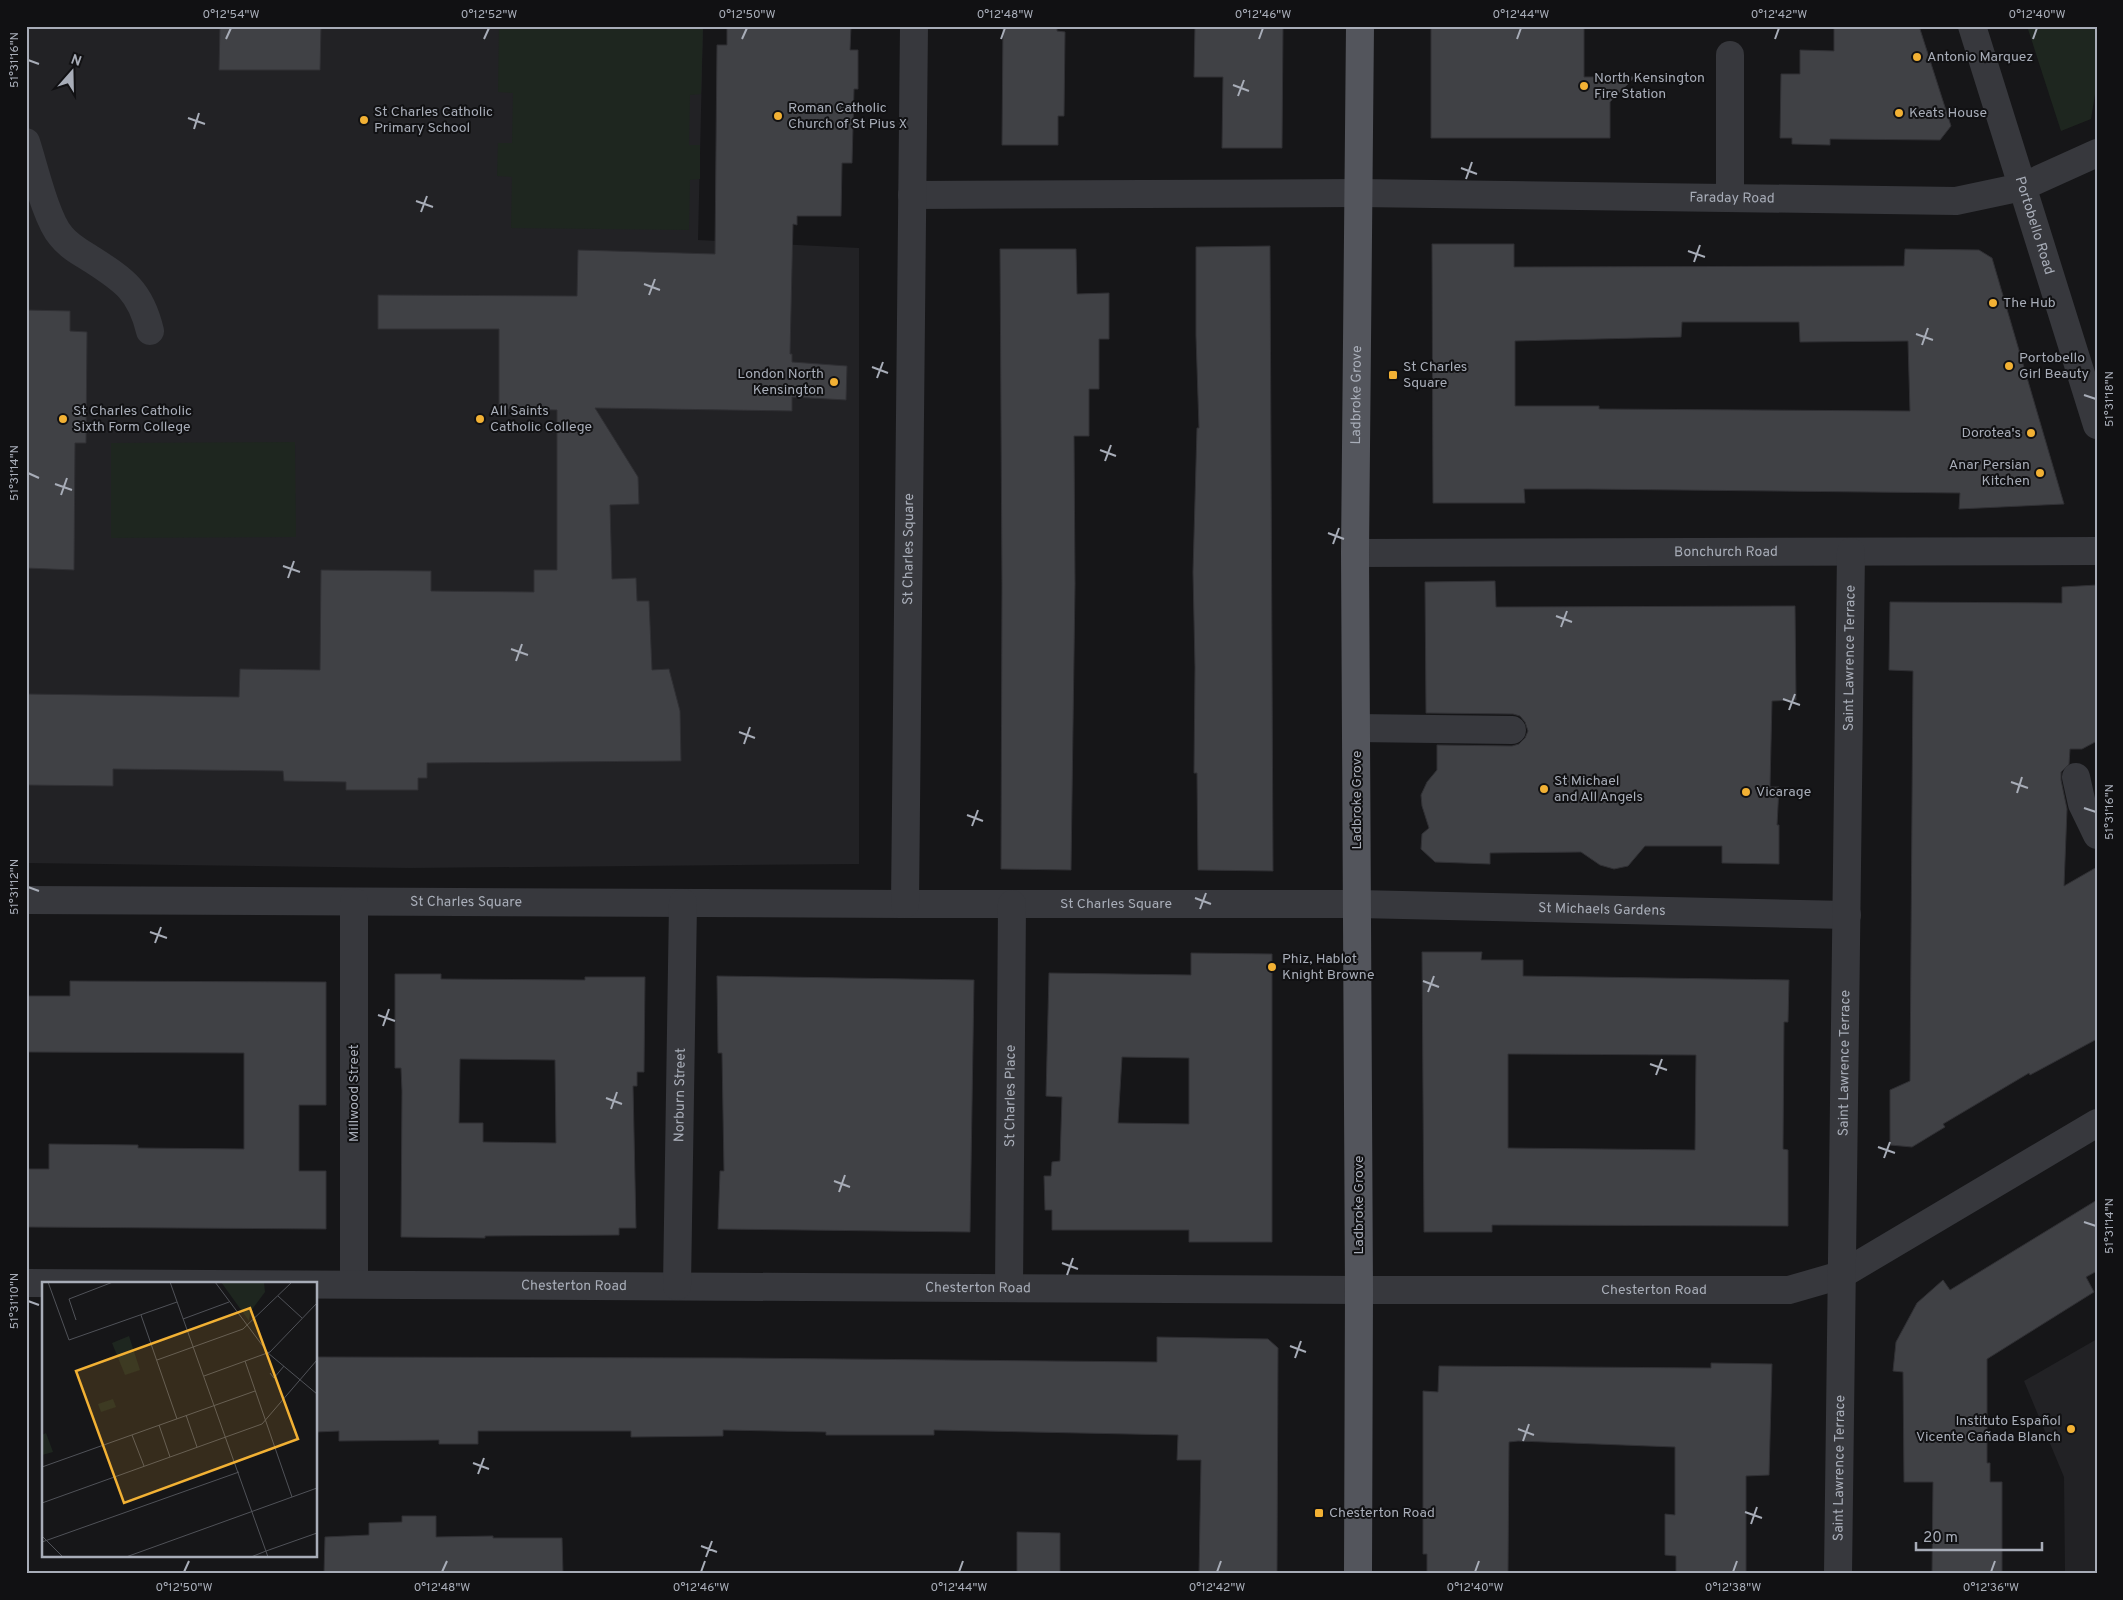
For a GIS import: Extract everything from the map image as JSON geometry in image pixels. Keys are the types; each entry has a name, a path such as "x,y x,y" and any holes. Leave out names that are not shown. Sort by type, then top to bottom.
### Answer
{"main road":[{"name":"Ladbroke Grove","path":"1358,1574 1358,904 1355,554 1360,26"}],"street":[{"name":"St Charles Square","path":"905,904 914,26"},
{"name":"Portobello Road","path":"1972,26 2097,425"},
{"path":"1730,55 1730,198"},
{"path":"26,142 53,225 70,245 120,278 132,289 147,317 150,331"},
{"name":"Faraday Road","path":"1359,193 1956,201 2022,187 2097,153"},
{"path":"912,195 1359,193"},
{"name":"Bonchurch Road","path":"1355,554 2097,551"},
{"name":"Saint Lawrence Terrace","path":"1838,1574 1851,552"},
{"path":"1357,728 1512,730"},
{"path":"2076,777 2082,804 2097,835"},
{"name":"St Charles Square","path":"26,900 1358,904"},
{"name":"Millwood Street","path":"354,902 354,1284"},
{"name":"Norburn Street","path":"677,1286 683,903"},
{"name":"St Charles Place","path":"1009,1288 1012,904"},
{"name":"St Michaels Gardens","path":"1358,904 1846,915"},
{"name":"Chesterton Road","path":"318,1284 1359,1290 1789,1290 1841,1275 2097,1123"},
{"name":"Chesterton Road","path":"26,1283 42,1283"}],"shaded area":[{"name":"All Saints Catholic College","path":"26,26 703,26 698,240 859,248 859,864 410,868 26,863"},
{"path":"499,26 703,26 701,94 690,95 689,145 700,145 700,179 690,180 689,230 511,228 512,177 497,176 498,143 512,143 513,93 498,92"},
{"path":"2027,26 2097,26 2097,82 2091,119 2061,131"},
{"path":"295,442 296,537 111,538 111,443"},
{"name":"Instituto Español Vicente Cañada Blanch","path":"2097,1339 2097,1574 2065,1574 2064,1477 2024,1381"}],"building":[{"path":"220,26 321,26 320,70 219,70"},
{"path":"727,26 851,26 850,50 858,50 858,89 854,89 852,163 842,163 841,216 797,216 797,225 793,224 790,354 792,354 792,362 847,366 846,400 792,397 792,411 595,408 638,477 639,504 610,505 612,579 636,578 637,601 649,601 652,670 669,669 680,711 681,761 427,763 427,778 418,778 418,790 346,790 346,782 284,781 283,771 113,769 113,786 26,785 26,694 239,697 240,669 320,670 321,570 431,571 431,591 534,592 534,570 557,570 557,410 499,409 499,329 378,329 378,295 577,296 578,250 715,254 717,45 727,45"},
{"path":"1003,26 1057,26 1057,31 1065,32 1064,116 1058,116 1058,145 1002,145"},
{"path":"1195,26 1283,26 1282,148 1222,148 1223,77 1194,77"},
{"path":"1431,26 1584,26 1584,77 1635,77 1610,102 1610,138 1431,138"},
{"path":"1834,26 1919,26 1951,126 1940,140 1830,139 1830,145 1792,144 1792,138 1780,138 1781,74 1800,74 1800,50 1834,51"},
{"path":"1432,244 1514,244 1514,267 1904,266 1905,249 1979,250 1992,258 2064,504 1959,509 1960,493 1586,489 1524,489 1525,503 1433,503","holes":["1682,322 1799,322 1800,342 1908,341 1910,411 1599,409 1599,406 1515,406 1515,341 1681,337"]},
{"path":"1270,246 1273,871 1198,870 1197,773 1194,773 1195,667 1193,572 1197,428 1199,428 1196,247"},
{"path":"1000,249 1076,249 1077,294 1109,293 1109,339 1099,339 1099,389 1089,389 1089,436 1074,436 1075,584 1071,870 1001,869"},
{"name":"St Charles Catholic Sixth Form College","path":"26,310 70,311 70,331 87,332 86,443 75,443 74,570 26,568"},
{"path":"1495,581 1496,607 1795,606 1796,700 1772,701 1770,787 1779,787 1777,825 1779,825 1779,864 1722,863 1722,846 1645,846 1628,866 1614,869 1600,865 1581,852 1490,853 1490,864 1435,862 1421,849 1422,834 1429,828 1422,806 1421,795 1427,782 1437,770 1437,745 1512,746 1519,744 1525,738 1528,731 1525,722 1520,716 1513,714 1426,713 1425,582"},
{"path":"2097,585 2097,741 2082,749 2070,749 2069,764 2061,772 2061,780 2067,809 2064,886 2097,867 2097,1039 2030,1075 2029,1073 1943,1124 1945,1127 1912,1147 1890,1145 1890,1090 1910,1081 1913,671 1889,670 1890,602 2062,603 2062,587"},
{"path":"1422,952 1482,952 1481,960 1523,960 1523,976 1789,980 1788,1022 1784,1022 1783,1149 1788,1150 1788,1226 1492,1225 1492,1232 1424,1232","holes":["1508,1054 1696,1055 1695,1150 1508,1148"]},
{"path":"1191,953 1272,954 1272,1242 1189,1242 1189,1230 1052,1230 1052,1210 1045,1210 1044,1176 1051,1176 1052,1162 1060,1161 1062,1097 1046,1096 1049,973 1191,975","holes":["1122,1057 1189,1058 1189,1124 1118,1123"]},
{"path":"395,974 441,974 441,979 585,980 585,977 645,977 644,1072 637,1072 637,1086 633,1086 636,1228 619,1228 619,1235 485,1236 485,1238 401,1237 402,1091 401,1068 395,1068","holes":["460,1059 555,1060 556,1143 483,1142 483,1123 459,1123"]},
{"path":"717,976 974,980 970,1232 718,1229 720,1171 724,1171 722,1053 718,1053"},
{"path":"70,981 326,982 326,1105 299,1105 299,1171 326,1171 326,1229 26,1227 26,1169 49,1169 49,1144 138,1145 138,1148 244,1149 244,1053 26,1052 26,996 70,996"},
{"path":"2097,1200 2097,1271 2086,1277 2094,1292 1987,1359 1987,1463 1990,1463 1990,1482 2002,1482 2002,1574 1932,1574 1933,1482 1904,1482 1903,1372 1893,1371 1896,1342 1917,1303 1943,1280 1950,1290"},
{"path":"1157,1337 1268,1339 1278,1348 1277,1574 1199,1574 1201,1460 1177,1460 1178,1435 934,1430 934,1435 826,1435 826,1432 723,1430 723,1436 631,1437 631,1431 478,1431 478,1444 439,1444 439,1440 339,1441 339,1431 318,1432 318,1357 738,1358 1157,1362"},
{"path":"1711,1363 1772,1364 1769,1475 1746,1476 1746,1574 1676,1574 1676,1556 1665,1555 1665,1514 1675,1515 1675,1447 1518,1441 1509,1442 1508,1574 1427,1574 1427,1554 1423,1554 1423,1391 1438,1392 1439,1366 1711,1368"},
{"path":"402,1516 436,1516 436,1537 562,1538 563,1574 324,1574 325,1537 369,1535 369,1523 402,1522"},
{"path":"1017,1532 1060,1533 1060,1574 1017,1574"}],"place":[{"name":"Antonio Marquez","path":"1917,57"},
{"name":"North Kensington Fire Station","path":"1584,86"},
{"name":"Keats House","path":"1899,113"},
{"name":"Roman Catholic Church of St Pius X","path":"778,116"},
{"name":"St Charles Catholic Primary School","path":"364,120"},
{"name":"The Hub","path":"1993,303"},
{"name":"Portobello Girl Beauty","path":"2009,366"},
{"name":"St Charles Square","path":"1393,375"},
{"name":"London North Kensington","path":"834,382"},
{"name":"St Charles Catholic Sixth Form College","path":"63,419"},
{"name":"All Saints Catholic College","path":"480,419"},
{"name":"Dorotea's","path":"2031,433"},
{"name":"Anar Persian Kitchen","path":"2040,473"},
{"name":"St Michael and All Angels","path":"1544,789"},
{"name":"Vicarage","path":"1746,792"},
{"name":"Phiz, Hablot Knight Browne","path":"1272,967"},
{"name":"Instituto Español Vicente Cañada Blanch","path":"2071,1429"},
{"name":"Chesterton Road","path":"1319,1513"}]}
